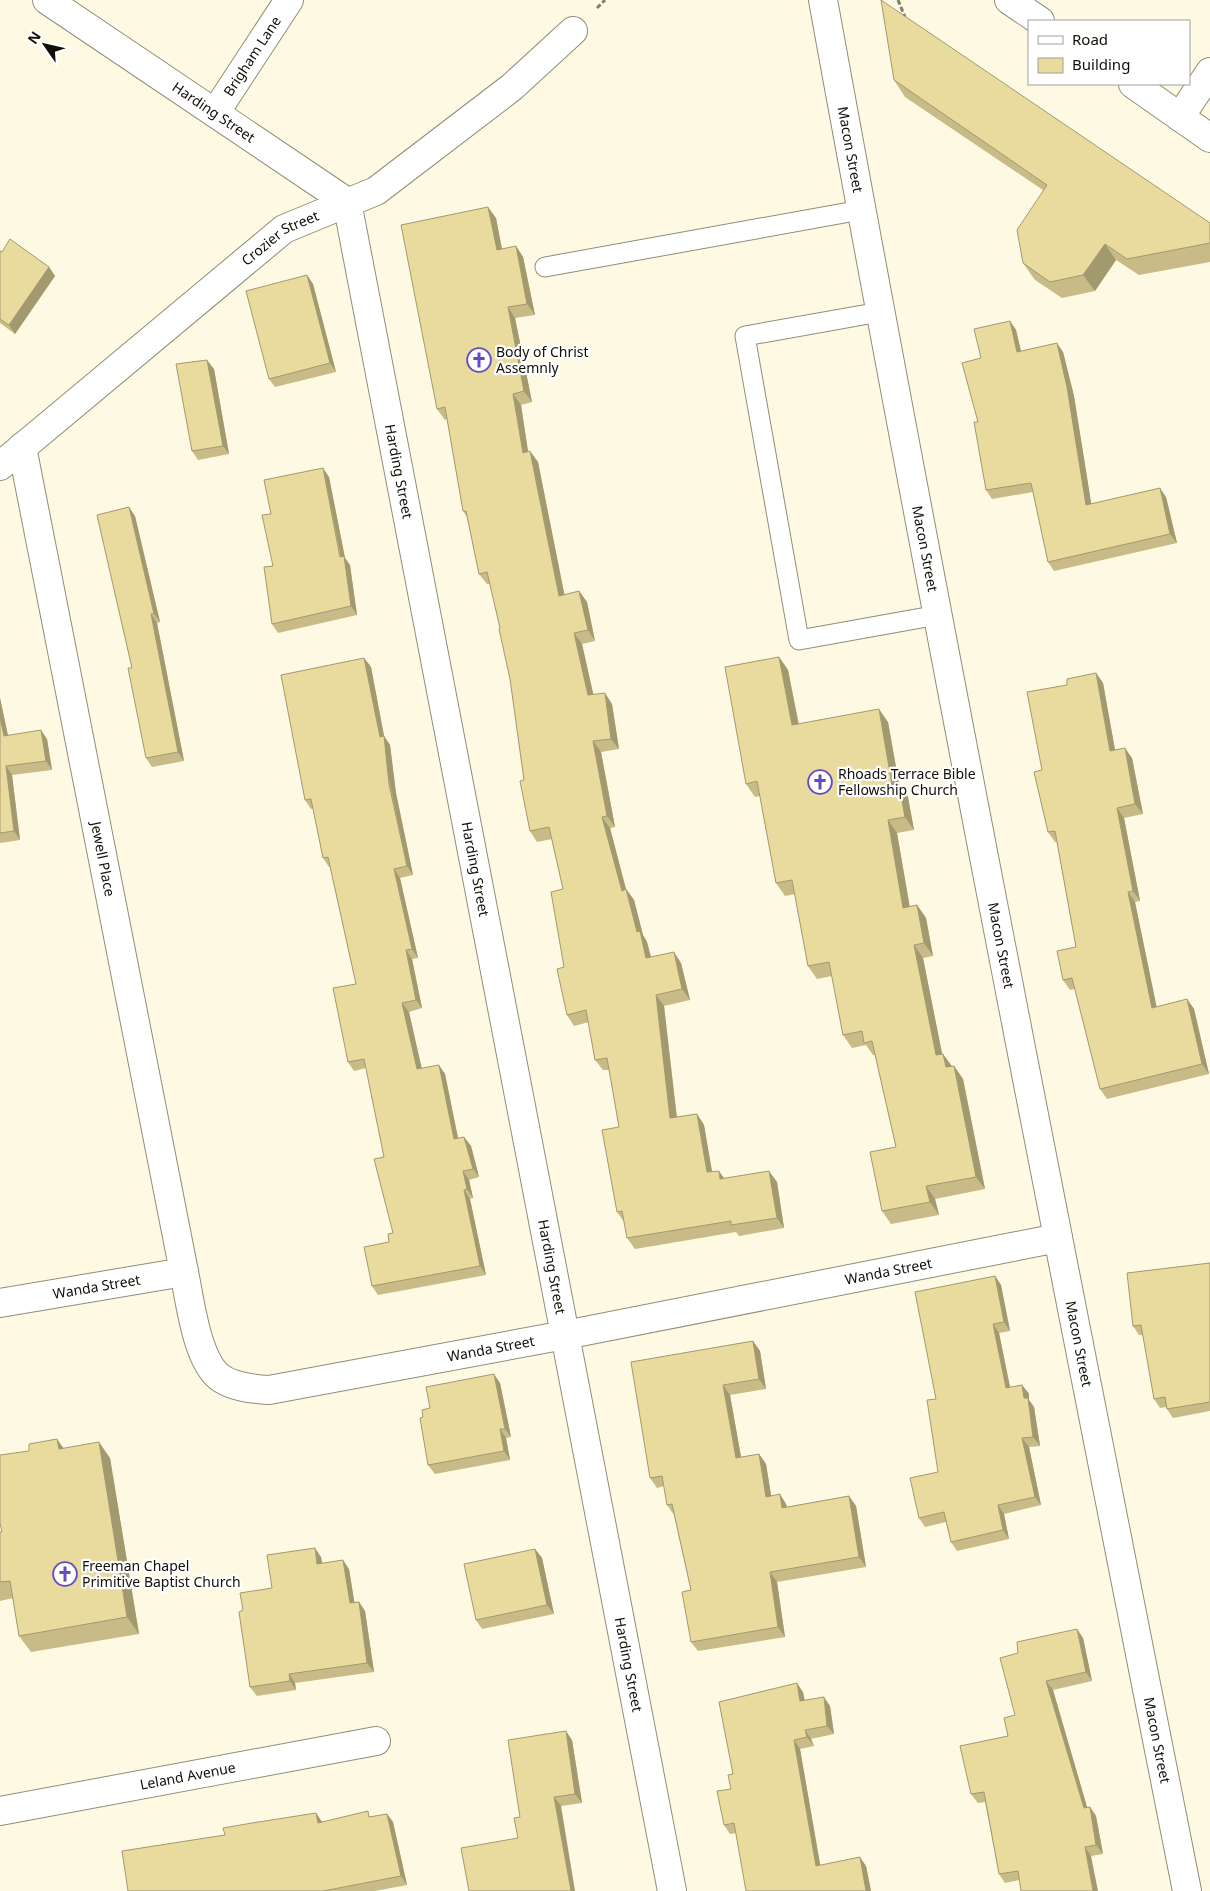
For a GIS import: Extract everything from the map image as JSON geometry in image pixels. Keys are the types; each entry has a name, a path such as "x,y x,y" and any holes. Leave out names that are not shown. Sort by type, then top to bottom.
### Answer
{"street":[{"name":"Harding Street","path":"47,0 347,202 672,1891"},
{"name":"Brigham Lane","path":"215,113 289,0"},
{"name":"Macon Street","path":"823,0 938,615 1058,1238 1187,1891"},
{"path":"1009,0 1039,20"},
{"name":"Crozier Street","path":"0,466 284,228 376,191 512,87 573,30"},
{"path":"1180,117 1210,72"},
{"path":"1133,85 1210,138"},
{"name":"Jewell Place","path":"22,447 184,1272"},
{"name":"Wanda Street","path":"0,1303 184,1272 202,1353 218,1376 242,1388 269,1390 565,1335 1058,1238"},
{"name":"Leland Avenue","path":"0,1811 376,1742"}],"lane":[{"path":"545,268 861,210"},
{"path":"880,312 745,336 799,640 938,615"}],"path":[{"path":"898,0 905,17"}],"building":[{"path":"881,0 1210,223 1210,243 1127,259 1105,244 1083,275 1050,282 1023,263 1017,230 1047,185 894,80"},
{"path":"488,207 497,250 516,246 527,304 508,307 524,391 513,394 523,453 530,451 559,596 579,591 588,630 574,633 588,695 605,693 611,739 593,741 607,816 602,817 622,891 626,889 637,932 640,931 646,958 674,952 682,989 656,995 670,1118 697,1114 707,1172 719,1171 720,1179 769,1171 777,1218 731,1225 731,1221 627,1238 622,1211 617,1212 602,1130 619,1127 607,1058 595,1060 586,1010 567,1015 557,969 564,967 551,892 563,889 549,827 530,831 520,781 524,780 510,679 500,628 487,572 479,574 466,511 463,511 445,407 437,409 401,225"},
{"path":"10,239 49,267 9,325 0,319 0,251 2,252"},
{"path":"307,275 330,363 269,379 246,291"},
{"path":"1010,321 1017,352 1057,343 1067,387 1086,505 1160,488 1170,534 1048,562 1031,483 986,490 974,422 978,422 962,363 981,358 974,329"},
{"path":"207,360 223,446 192,451 176,364"},
{"path":"323,468 340,557 344,556 351,606 272,624 264,567 273,566 262,515 271,514 264,480"},
{"path":"129,507 154,614 151,614 178,752 146,758 128,668 132,668 97,515"},
{"path":"779,657 792,725 879,709 892,785 899,784 905,817 888,820 903,908 917,905 924,943 914,945 936,1055 943,1054 946,1067 954,1066 976,1177 926,1186 930,1202 882,1211 870,1152 896,1147 872,1041 864,1043 862,1031 843,1035 829,962 808,966 792,880 776,883 757,781 746,784 725,667"},
{"path":"364,658 380,737 384,736 389,784 407,866 394,869 412,949 406,950 416,1000 402,1003 417,1069 439,1065 454,1139 464,1137 473,1169 463,1171 467,1189 464,1190 480,1266 372,1286 364,1247 389,1242 388,1234 393,1233 374,1159 384,1157 364,1059 348,1062 333,988 356,984 328,857 323,858 311,799 305,800 281,675"},
{"path":"1096,673 1110,751 1125,748 1135,804 1117,808 1133,891 1128,892 1152,1008 1187,999 1202,1064 1100,1089 1072,978 1063,980 1057,951 1076,947 1055,831 1048,832 1034,772 1042,770 1027,692 1067,685 1067,679"},
{"path":"0,717 4,736 41,730 46,761 6,766 14,831 0,833"},
{"path":"1210,1263 1210,1402 1167,1409 1165,1397 1154,1399 1141,1325 1133,1326 1127,1273"},
{"path":"995,1276 1004,1322 993,1324 1006,1388 1022,1385 1024,1398 1028,1398 1033,1437 1022,1438 1035,1497 998,1505 1003,1530 951,1542 944,1512 919,1518 910,1478 938,1472 927,1400 936,1399 915,1292"},
{"path":"753,1341 759,1379 723,1385 736,1458 759,1454 766,1497 780,1494 782,1508 849,1496 859,1557 770,1572 778,1627 691,1642 682,1592 691,1590 672,1504 667,1505 662,1476 650,1478 631,1362"},
{"path":"494,1374 505,1429 500,1429 504,1451 428,1465 420,1418 423,1417 422,1410 430,1408 426,1387"},
{"name":"Freeman Chapel Primitive Baptist Church","path":"57,1439 59,1449 99,1442 127,1617 19,1636 10,1581 0,1582 0,1532 2,1532 0,1523 0,1455 29,1451 29,1444"},
{"path":"315,1548 317,1564 343,1560 350,1603 359,1602 367,1663 289,1674 290,1681 250,1687 239,1612 243,1610 240,1593 272,1588 267,1555"},
{"path":"535,1549 547,1605 476,1620 464,1564"},
{"path":"1077,1629 1086,1672 1046,1681 1084,1808 1090,1807 1096,1845 1085,1847 1093,1891 1021,1891 1018,1871 999,1874 984,1792 971,1794 960,1746 1008,1736 1004,1718 1015,1715 1000,1658 1018,1653 1017,1642"},
{"path":"797,1683 800,1701 824,1697 827,1726 805,1730 807,1737 794,1740 816,1866 860,1857 866,1891 746,1891 734,1823 724,1825 717,1791 731,1789 728,1775 733,1774 719,1702"},
{"path":"566,1731 575,1794 554,1797 571,1891 469,1891 461,1848 518,1838 514,1818 520,1817 508,1740"},
{"path":"368,1811 369,1817 387,1814 401,1876 323,1891 128,1891 122,1851 225,1835 223,1828 252,1823 316,1813 318,1823"}],"place":[{"name":"Body of Christ Assemnly","path":"479,360"},
{"name":"Rhoads Terrace Bible Fellowship Church","path":"820,782"},
{"name":"Freeman Chapel Primitive Baptist Church","path":"65,1574"}]}
